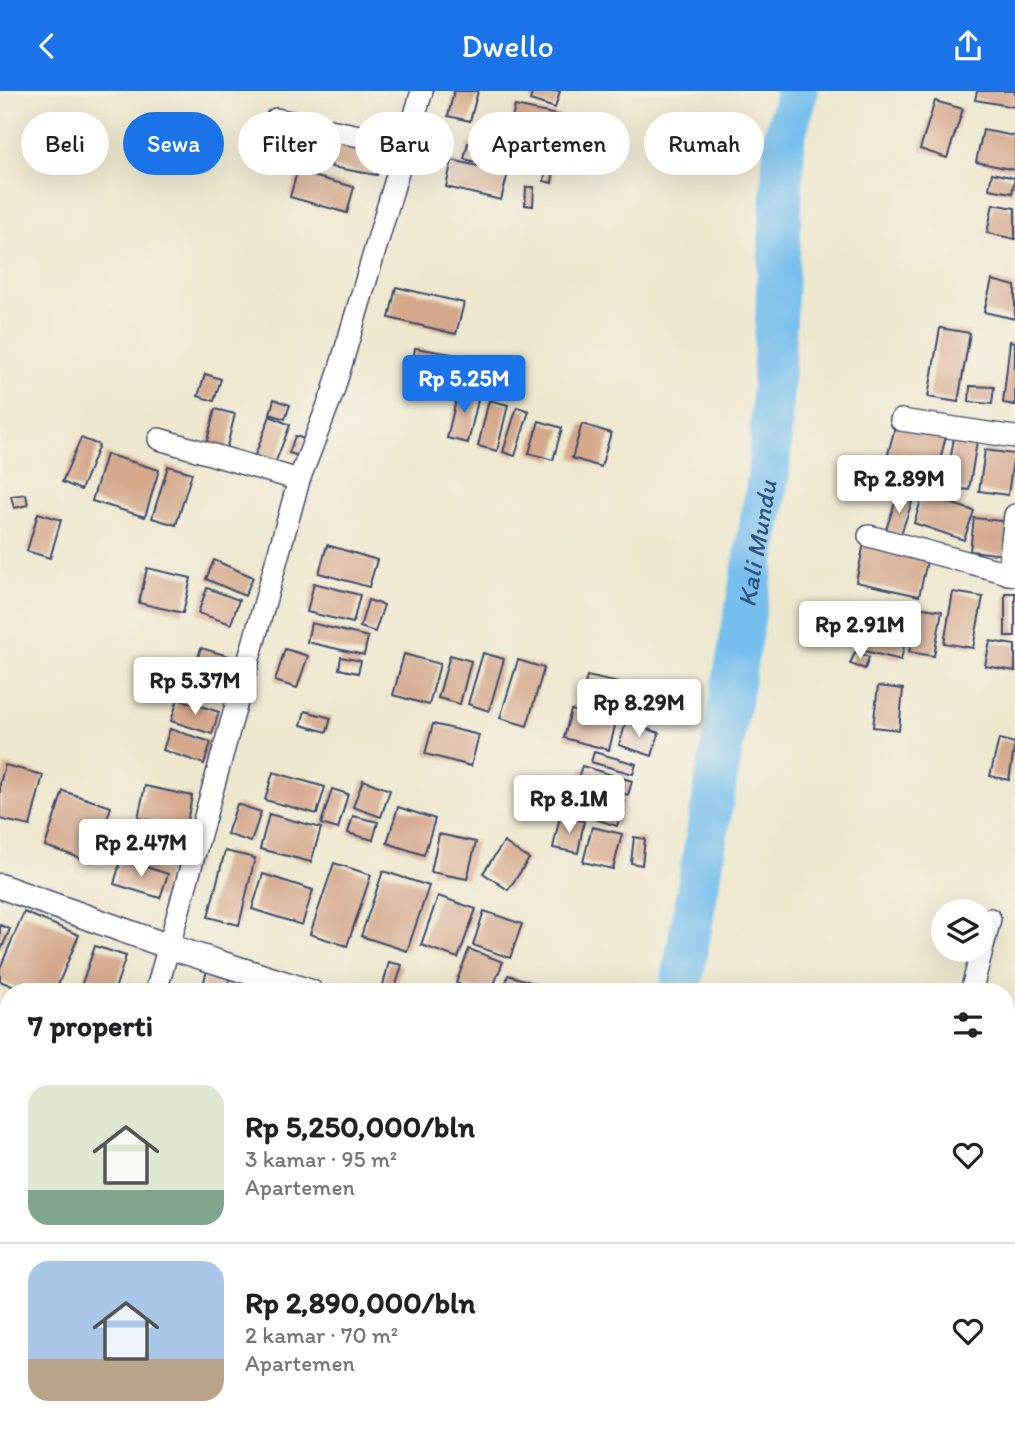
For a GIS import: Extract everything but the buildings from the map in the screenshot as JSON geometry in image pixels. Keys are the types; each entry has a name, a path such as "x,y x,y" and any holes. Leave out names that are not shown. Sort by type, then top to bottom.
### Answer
{"street":[{"path":"415,112 422,91"},
{"path":"159,983 299,480 333,393 395,175"},
{"path":"901,420 1015,437"},
{"path":"159,439 299,480"},
{"path":"869,536 1011,574 1015,515"},
{"path":"0,886 170,947 283,983"},
{"path":"973,983 979,962"}],"waterway":[{"name":"Kali Mundu","path":"682,983 769,473 784,139 797,91"}]}
